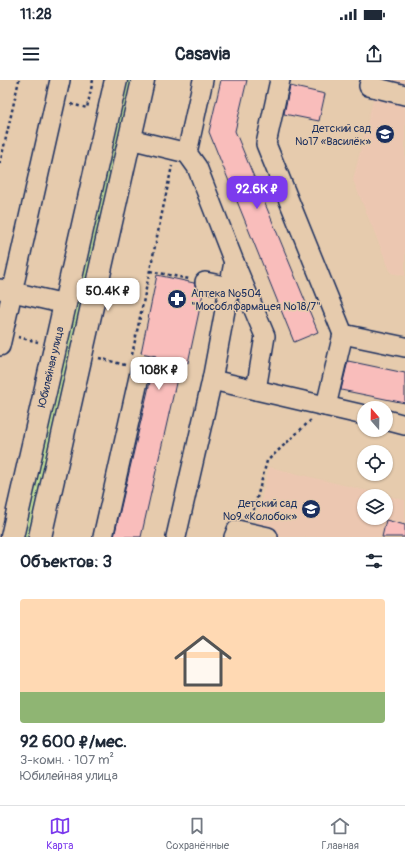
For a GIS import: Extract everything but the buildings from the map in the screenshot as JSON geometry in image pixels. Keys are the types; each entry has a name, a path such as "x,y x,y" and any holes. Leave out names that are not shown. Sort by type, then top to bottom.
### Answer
{"main road":[{"name":"Юбилейная улица","path":"12,537 116,80"},
{"path":"40,537 143,80"}],"lane":[{"path":"1,340 6,290 60,80"},
{"path":"181,152 203,80"},
{"path":"280,80 266,144 343,334 326,406"},
{"path":"371,80 369,86 405,95"},
{"path":"130,139 181,152 197,167 265,336 256,390"},
{"path":"176,537 212,380 234,262"},
{"path":"205,282 230,287"},
{"path":"6,290 65,304"},
{"path":"343,334 405,347"},
{"path":"103,537 133,364"},
{"path":"212,380 357,413"},
{"path":"393,421 405,424"},
{"path":"241,535 268,537"}],"path":[{"path":"0,164 19,80"},
{"path":"55,101 87,108 93,80"},
{"path":"94,357 133,364 150,271 181,152"},
{"path":"150,271 205,282"},
{"path":"1,340 40,343"},
{"path":"241,535 267,461 326,406"}],"shaded area":[{"name":"Детский сад №17 «Василёк»","path":"378,80 405,80 405,276 391,273 353,180"},
{"name":"Детский сад №9 «Колобок»","path":"269,467 360,489 357,489 357,525 393,525 393,497 405,500 405,537 252,537"}],"green space":[{"path":"124,80 135,80 32,537 21,537"}],"place":[{"name":"Детский сад №17 «Василёк»","path":"385,134"},
{"name":"Аптека №504 \"Мособлфармацея №18/7\"","path":"177,299"},
{"name":"Детский сад №9 «Колобок»","path":"311,509"}]}
